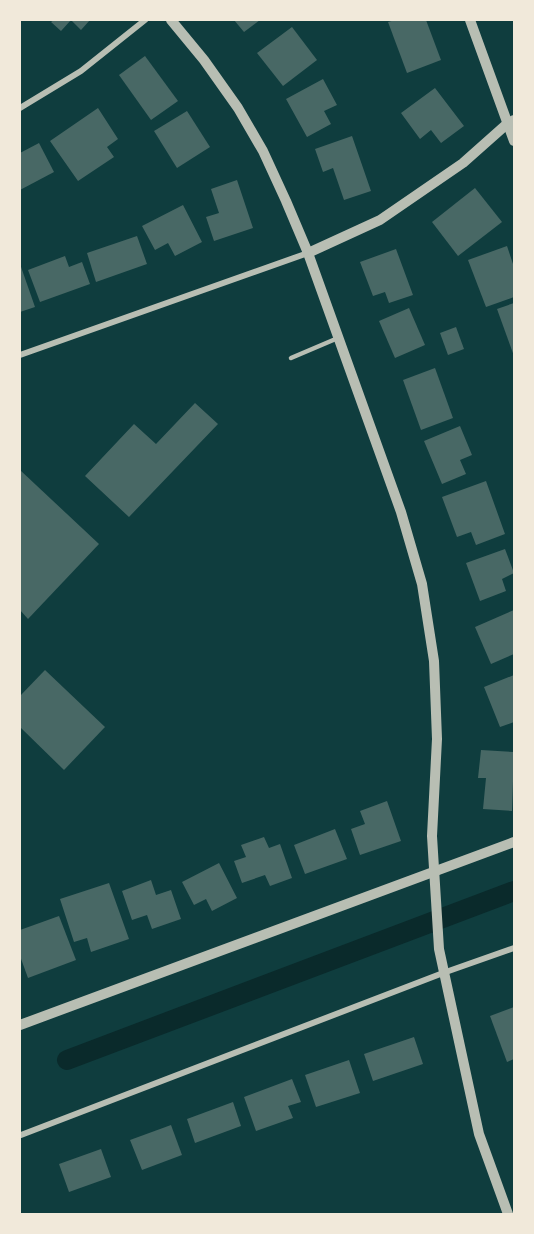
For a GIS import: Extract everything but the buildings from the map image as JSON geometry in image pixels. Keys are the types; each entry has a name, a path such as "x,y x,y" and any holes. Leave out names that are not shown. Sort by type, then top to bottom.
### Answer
{"street":[{"path":"20,108 81,70 145,20"},
{"path":"171,20 204,60 238,108 263,151 308,253 401,512 422,584 434,661 437,739 432,836 439,950 478,1134 508,1215"},
{"path":"470,20 511,122 514,141"},
{"path":"20,355 308,253 380,220 463,163 511,122"},
{"path":"20,1024 514,842"},
{"path":"21,1135 443,973 514,948"}],"lane":[{"path":"291,358 339,338"}],"waterway":[{"path":"67,1060 514,891"}]}
